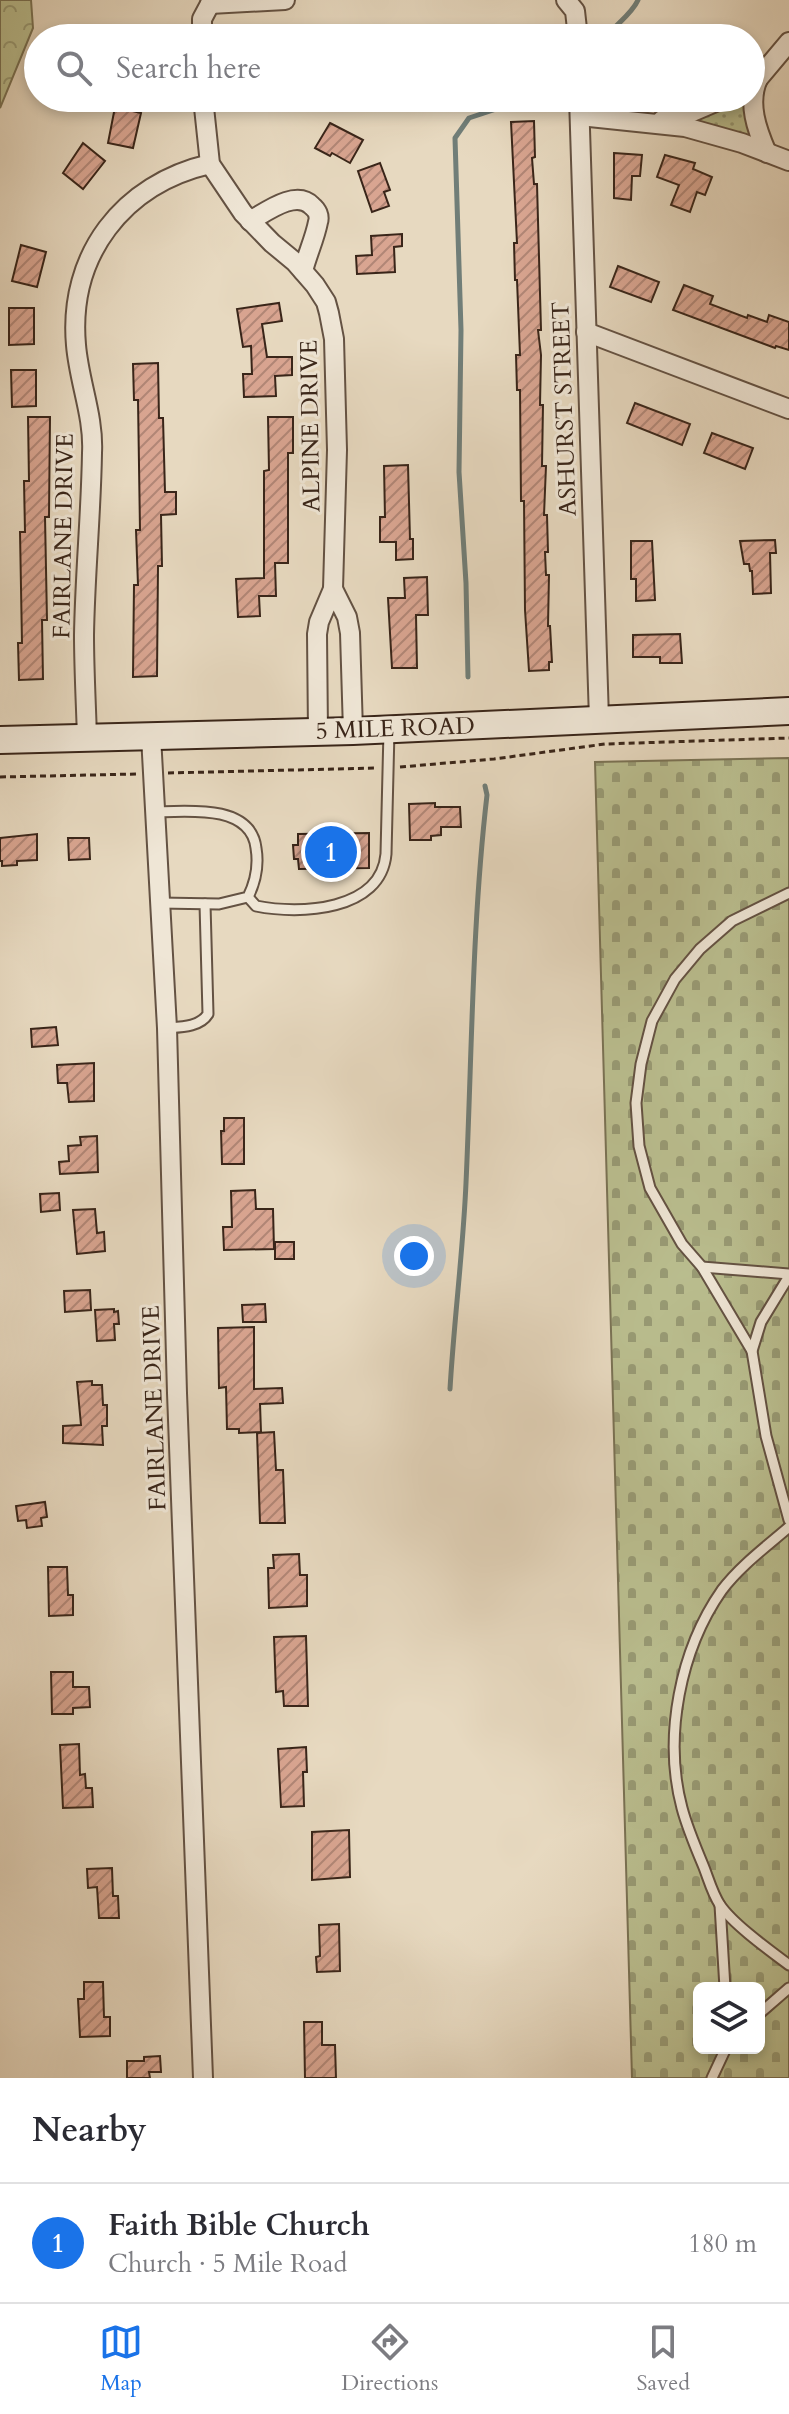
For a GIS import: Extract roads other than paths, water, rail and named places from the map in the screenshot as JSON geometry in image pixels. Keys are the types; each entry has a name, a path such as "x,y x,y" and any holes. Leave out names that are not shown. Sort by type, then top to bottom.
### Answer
{"main road":[{"name":"5 MILE ROAD","path":"0,740 353,731 789,711"}],"street":[{"path":"202,24 209,2 285,0"},
{"path":"567,1 575,11 576,24"},
{"path":"765,69 789,42"},
{"name":"ALPINE DRIVE","path":"204,112 210,164 250,221 303,271 326,302 334,339 338,477 333,589 317,634 318,732"},
{"name":"ASHURST STREET","path":"580,112 599,719"},
{"path":"604,112 709,133 789,161"},
{"path":"651,122 692,112"},
{"path":"755,112 758,131 767,153"},
{"name":"FAIRLANE DRIVE","path":"87,738 84,634 93,448 76,345 78,294 94,248 124,208 166,177 210,164"},
{"path":"250,221 296,199 307,201 314,207 318,223 303,271"},
{"path":"586,332 789,409"},
{"name":"ALPINE DRIVE","path":"333,589 347,617 350,633 353,731"},
{"name":"FAIRLANE DRIVE","path":"151,736 167,1028 203,2078"}],"lane":[{"path":"248,897 256,906 301,909 354,898 367,891 378,879 385,866 386,854 389,729"},
{"path":"155,812 227,815 248,828 255,840 257,854 255,882 248,897"},
{"path":"789,893 732,921 700,949 675,979 652,1021 641,1064 636,1103 639,1146 650,1188 682,1244 702,1267 752,1351 763,1424 789,1520"},
{"path":"160,903 219,904 248,897"},
{"path":"167,1028 196,1024 204,1021 208,1014 205,904"},
{"path":"702,1267 789,1275 761,1322 752,1351"},
{"path":"725,1982 720,1905 681,1805 675,1761 677,1709 686,1667 702,1627 723,1589 789,1527"},
{"path":"720,1905 789,1965"},
{"path":"765,2009 789,1988"},
{"path":"712,2078 723,2054"}],"waterway":[{"path":"618,24 638,0"},
{"path":"468,677 459,472 461,330 455,138 469,118 487,112"},
{"path":"450,1389 465,1209 475,940 487,795 485,786"}],"place":[{"name":"Faith Bible Church","path":"331,852"}]}
